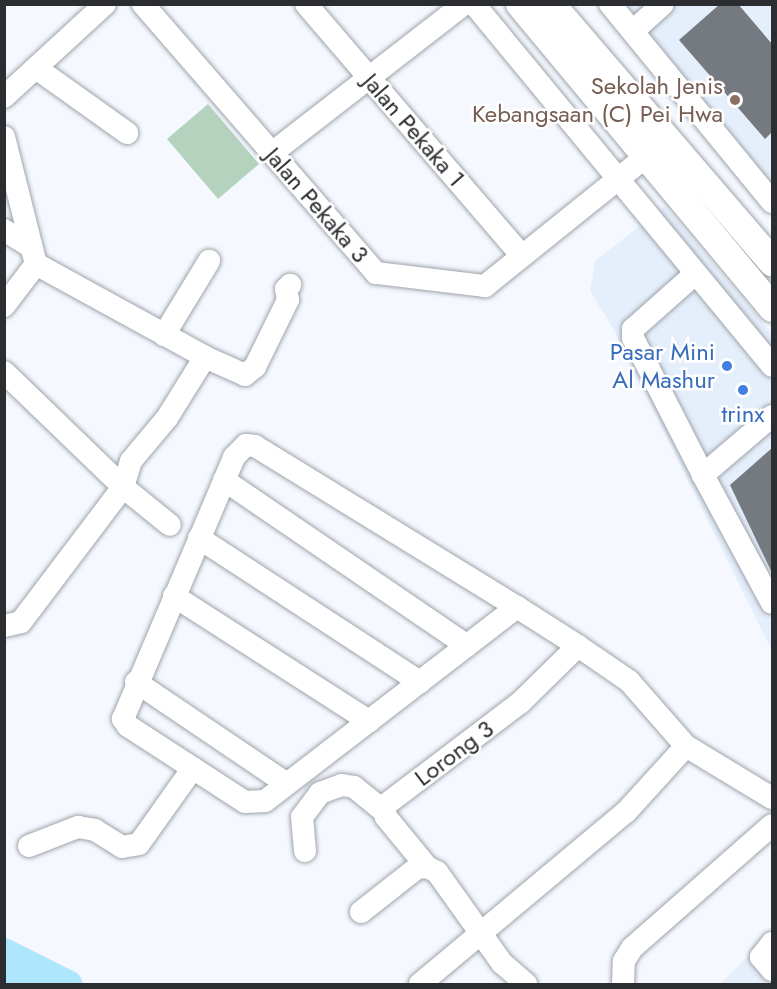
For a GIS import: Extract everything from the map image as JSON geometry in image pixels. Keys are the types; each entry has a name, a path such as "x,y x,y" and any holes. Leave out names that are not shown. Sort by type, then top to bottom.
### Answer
{"main road":[{"path":"520,4 648,155 772,308"},
{"path":"551,4 772,262"}],"street":[{"path":"4,98 105,4"},
{"name":"Jalan Pekaka 3","path":"143,4 376,273 484,286 648,155"},
{"name":"Jalan Pekaka 1","path":"306,4 522,256"},
{"path":"272,153 370,80 464,4"},
{"path":"474,4 616,181 772,366"},
{"path":"610,4 772,201"},
{"path":"633,31 663,4"},
{"path":"36,68 127,133"},
{"path":"4,137 33,255 4,306"},
{"path":"4,230 33,255 164,335 237,373 252,372 288,300 286,289 290,285"},
{"path":"164,335 209,261"},
{"path":"695,274 633,329 633,338 772,603"},
{"path":"4,626 21,622 123,487 131,461 167,418 205,357"},
{"path":"4,372 123,487 170,525"},
{"path":"703,475 772,416"},
{"path":"517,608 265,801 245,802 128,726 123,719 136,682 224,480 240,449 255,446 517,608 578,646 629,681 686,746 772,798"},
{"path":"224,480 467,646"},
{"path":"199,538 420,682"},
{"path":"174,596 369,721"},
{"name":"Lorong 3","path":"384,811 391,799 521,702 578,646"},
{"path":"136,682 287,784"},
{"path":"420,984 478,933 626,812 686,746"},
{"path":"29,846 78,828 95,830 122,847 139,844 193,768"},
{"path":"305,851 302,818 320,793 342,785 354,787 384,811 428,867 437,872 502,974 525,984"},
{"path":"623,984 624,961 632,948 772,825"},
{"path":"361,912 417,868 428,867"},
{"path":"772,943 761,957 772,970"}],"shaded area":[{"name":"Sekolah Jenis Kebangsaan (C) Pei Hwa","path":"617,5 772,5 772,186"},
{"path":"665,206 772,334 772,651 614,330 590,291 595,261"},
{"path":"772,933 772,984 720,984"}],"green space":[{"path":"208,104 259,164 218,199 167,139"}],"water":[{"path":"5,952 68,984 5,984"}],"building":[{"path":"720,4 738,4 772,44 772,132 765,139 679,40"},
{"path":"772,448 772,573 730,485"}],"waterway":[{"path":"4,952 68,984"}],"place":[{"name":"Sekolah Jenis Kebangsaan (C) Pei Hwa","path":"735,100"},
{"name":"Pasar Mini Al Mashur","path":"727,366"},
{"name":"trinx","path":"743,390"}]}
